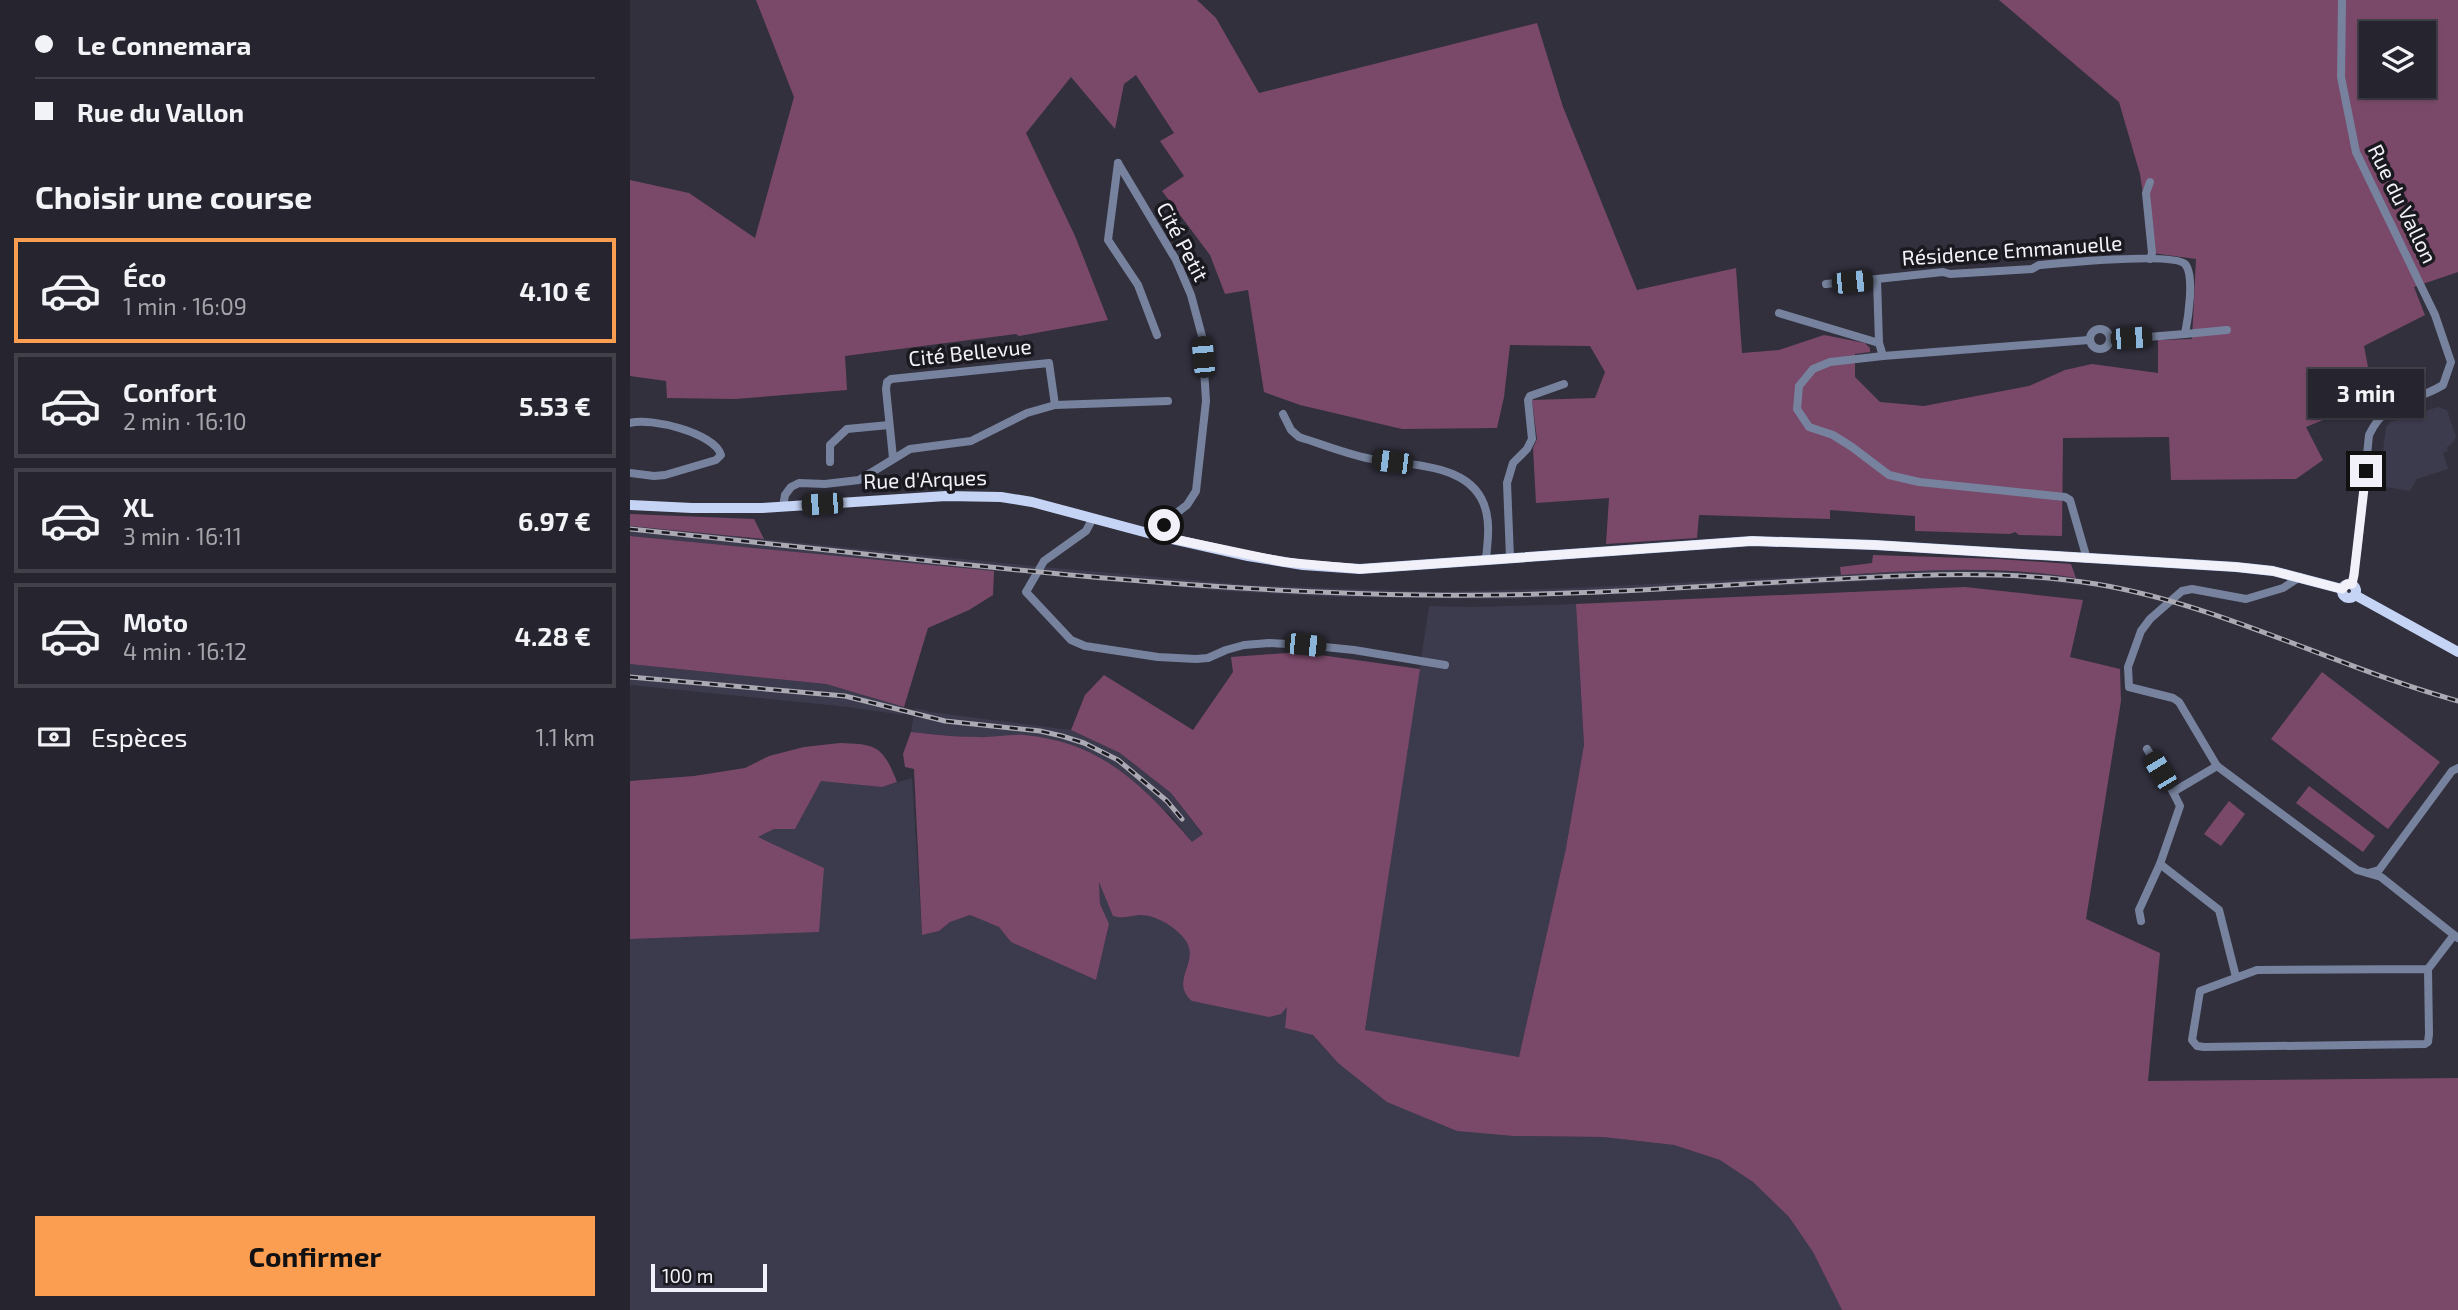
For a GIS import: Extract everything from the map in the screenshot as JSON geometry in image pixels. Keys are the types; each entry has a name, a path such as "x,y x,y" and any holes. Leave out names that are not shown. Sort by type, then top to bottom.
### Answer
{"main road":[{"name":"Rue d'Arques","path":"630,505 692,509 783,507 979,495 1032,502 1159,536 1248,556 1303,565 1360,569 1752,541 1875,545 2236,567 2347,587 2346,597 2355,595 2458,652"}],"street":[{"name":"Rue du Vallon","path":"2342,0 2341,77 2356,152 2376,198 2430,302 2451,362 2443,384 2427,393 2395,404 2375,423 2369,435 2360,533 2347,587"},
{"name":"Cité Petit","path":"1157,335 1138,285 1108,240 1118,163 1176,260 1191,295 1202,336 1206,401 1196,491 1187,505 1166,521 1159,536"},
{"name":"Résidence Emmanuelle","path":"2150,182 2146,193 2152,253 2150,259"},
{"name":"Résidence Emmanuelle","path":"1826,284 1942,272 1950,274 2032,269 2039,265 2175,259 2188,269 2189,310 2185,334"},
{"name":"Résidence Emmanuelle","path":"1877,279 1879,343 1883,356"},
{"path":"1779,313 1879,343"},
{"path":"2099,328 2106,331 2110,340 2107,346 2101,349 2094,348 2090,340 2092,332 2099,328"},
{"path":"2110,340 2227,330"},
{"path":"2087,559 2070,500 2065,497 1919,482 1889,475 1843,441 1809,427 1797,409 1799,386 1813,369 1830,362 2090,340"},
{"name":"Cité Bellevue","path":"893,458 886,389 887,382 891,379 1049,363 1055,405"},
{"path":"1510,557 1507,483 1513,464 1528,449 1532,439 1528,400 1530,396 1564,384"},
{"path":"783,507 785,495 799,483 825,484 859,480 910,449 971,441 1027,413 1055,405 1168,401"},
{"path":"1283,414 1291,430 1299,437 1374,460 1443,469 1460,477 1479,494 1486,507 1486,559"},
{"path":"630,473 654,477 665,475 716,460 721,455 719,448 711,441 675,426 632,419"},
{"path":"830,462 830,445 847,429 889,425"},
{"path":"1093,518 1086,531 1044,561 1026,592 1071,640 1084,646 1158,657 1196,659 1244,645 1305,645 1445,665"},
{"path":"2300,577 2283,588 2246,599 2192,589 2182,591 2150,619 2141,631 2128,667 2129,687 2173,698 2179,702 2217,766 2357,870 2381,877 2456,937 2428,969 2429,1034 2425,1044 2193,1044 2191,1034 2200,991 2257,970 2428,969"},
{"path":"2141,921 2139,910 2160,864 2180,806 2147,749"},
{"path":"2173,792 2217,766"},
{"path":"2365,873 2379,870 2452,771 2458,768"},
{"path":"2160,864 2220,910 2236,977"}],"shaded area":[{"path":"756,0 1197,0 1216,18 1259,93 1537,23 1563,107 1637,290 1736,268 1742,353 1779,350 1824,335 1865,343 1870,352 1855,354 1855,377 1880,402 1924,406 2029,386 2065,370 2092,364 2158,373 2158,340 2192,339 2196,259 2152,253 2140,174 2119,102 1999,0 2458,0 2458,272 2414,287 2425,315 2364,346 2374,399 2306,427 2323,460 2296,479 2171,480 2169,437 2063,438 2062,536 2019,535 2015,532 1915,531 1915,516 1830,510 1830,519 1699,515 1697,538 1606,544 1609,498 1536,503 1533,448 1537,439 1532,400 1595,398 1605,372 1590,346 1510,345 1504,397 1497,428 1402,429 1300,405 1264,392 1248,290 1225,294 1210,255 1162,191 1184,176 1160,141 1174,133 1136,75 1124,84 1115,129 1071,77 1026,133 1075,236 1108,320 1019,336 1016,334 845,356 847,390 735,399 667,398 666,381 630,376 630,180 689,193 755,238 794,97"},
{"path":"2438,407 2447,410 2456,437 2447,447 2448,451 2443,453 2448,469 2417,479 2410,491 2386,487 2378,490 2386,427 2390,422"},
{"path":"630,514 754,519 764,539 630,526"},
{"path":"630,526 1250,585 1438,592 1951,569 2049,574 2076,578 2078,585 2016,578 1935,578 1510,599 1339,597 1223,591 950,568 630,536"},
{"path":"630,536 994,571 993,595 969,610 928,628 904,707 826,684 630,664"},
{"path":"1873,555 2071,564 2076,578 1988,570 1841,575 1840,567 1872,563"},
{"path":"1965,587 2083,600 2070,657 2120,669 2121,701 2086,919 2160,953 2148,1081 2458,1078 2458,1310 1842,1310 1813,1252 1789,1217 1753,1182 1720,1160 1674,1145 1603,1137 1514,1136 1457,1131 1387,1102 1338,1063 1313,1035 1285,1028 1287,1007 1281,1014 1269,1017 1192,1001 1183,986 1190,957 1186,941 1178,931 1152,917 1113,916 1099,882 1100,904 1109,924 1096,980 1011,942 999,927 970,915 950,922 939,931 922,935 914,769 905,767 903,754 911,732 968,737 1024,735 1052,739 1076,747 1099,757 1138,785 1192,842 1203,834 1171,793 1120,753 1071,730 1085,695 1104,675 1193,730 1233,672 1231,657 1299,652 1420,669 1365,1030 1519,1057 1566,848 1584,745 1576,604"},
{"path":"1576,604 1584,745 1566,848 1519,1057 1365,1031 1429,606"},
{"path":"630,664 826,684 904,707 903,715 630,685"},
{"path":"2322,672 2440,762 2388,829 2271,739"},
{"path":"915,708 1071,730 1120,753 1171,793 1203,835 1192,842 1170,814 1023,735 977,738 911,732"},
{"path":"840,743 863,745 878,750 888,761 897,782 882,787 821,781 795,829 774,829 758,837 824,868 819,932 630,939 630,781 694,776 745,768 769,756 804,747"},
{"path":"912,778 922,935 939,931 950,922 970,915 999,927 1011,942 1096,980 1109,925 1100,904 1097,823 1288,1006 1285,1028 1313,1035 1338,1063 1514,1136 1603,1137 1674,1145 1720,1160 1753,1182 1789,1217 1813,1252 1842,1310 630,1310 630,939 819,931 757,837 774,829 795,829 821,780 882,787"},
{"path":"2309,786 2375,836 2363,852 2296,803"},
{"path":"2229,801 2245,814 2221,846 2204,834"}],"railway":[{"path":"630,529 1028,571 1327,592 1520,595 1873,577 1985,575 2059,579 2096,584 2188,606 2458,701"},
{"path":"630,677 845,696 945,721 1040,731 1062,736 1084,743 1118,760 1167,801 1182,819"}],"route":[{"path":"1164,525 1159,536 1248,556 1303,565 1360,569 1752,541 1875,545 2236,567 2273,571 2342,589 2347,584 2352,584 2354,575 2366,471"}]}
